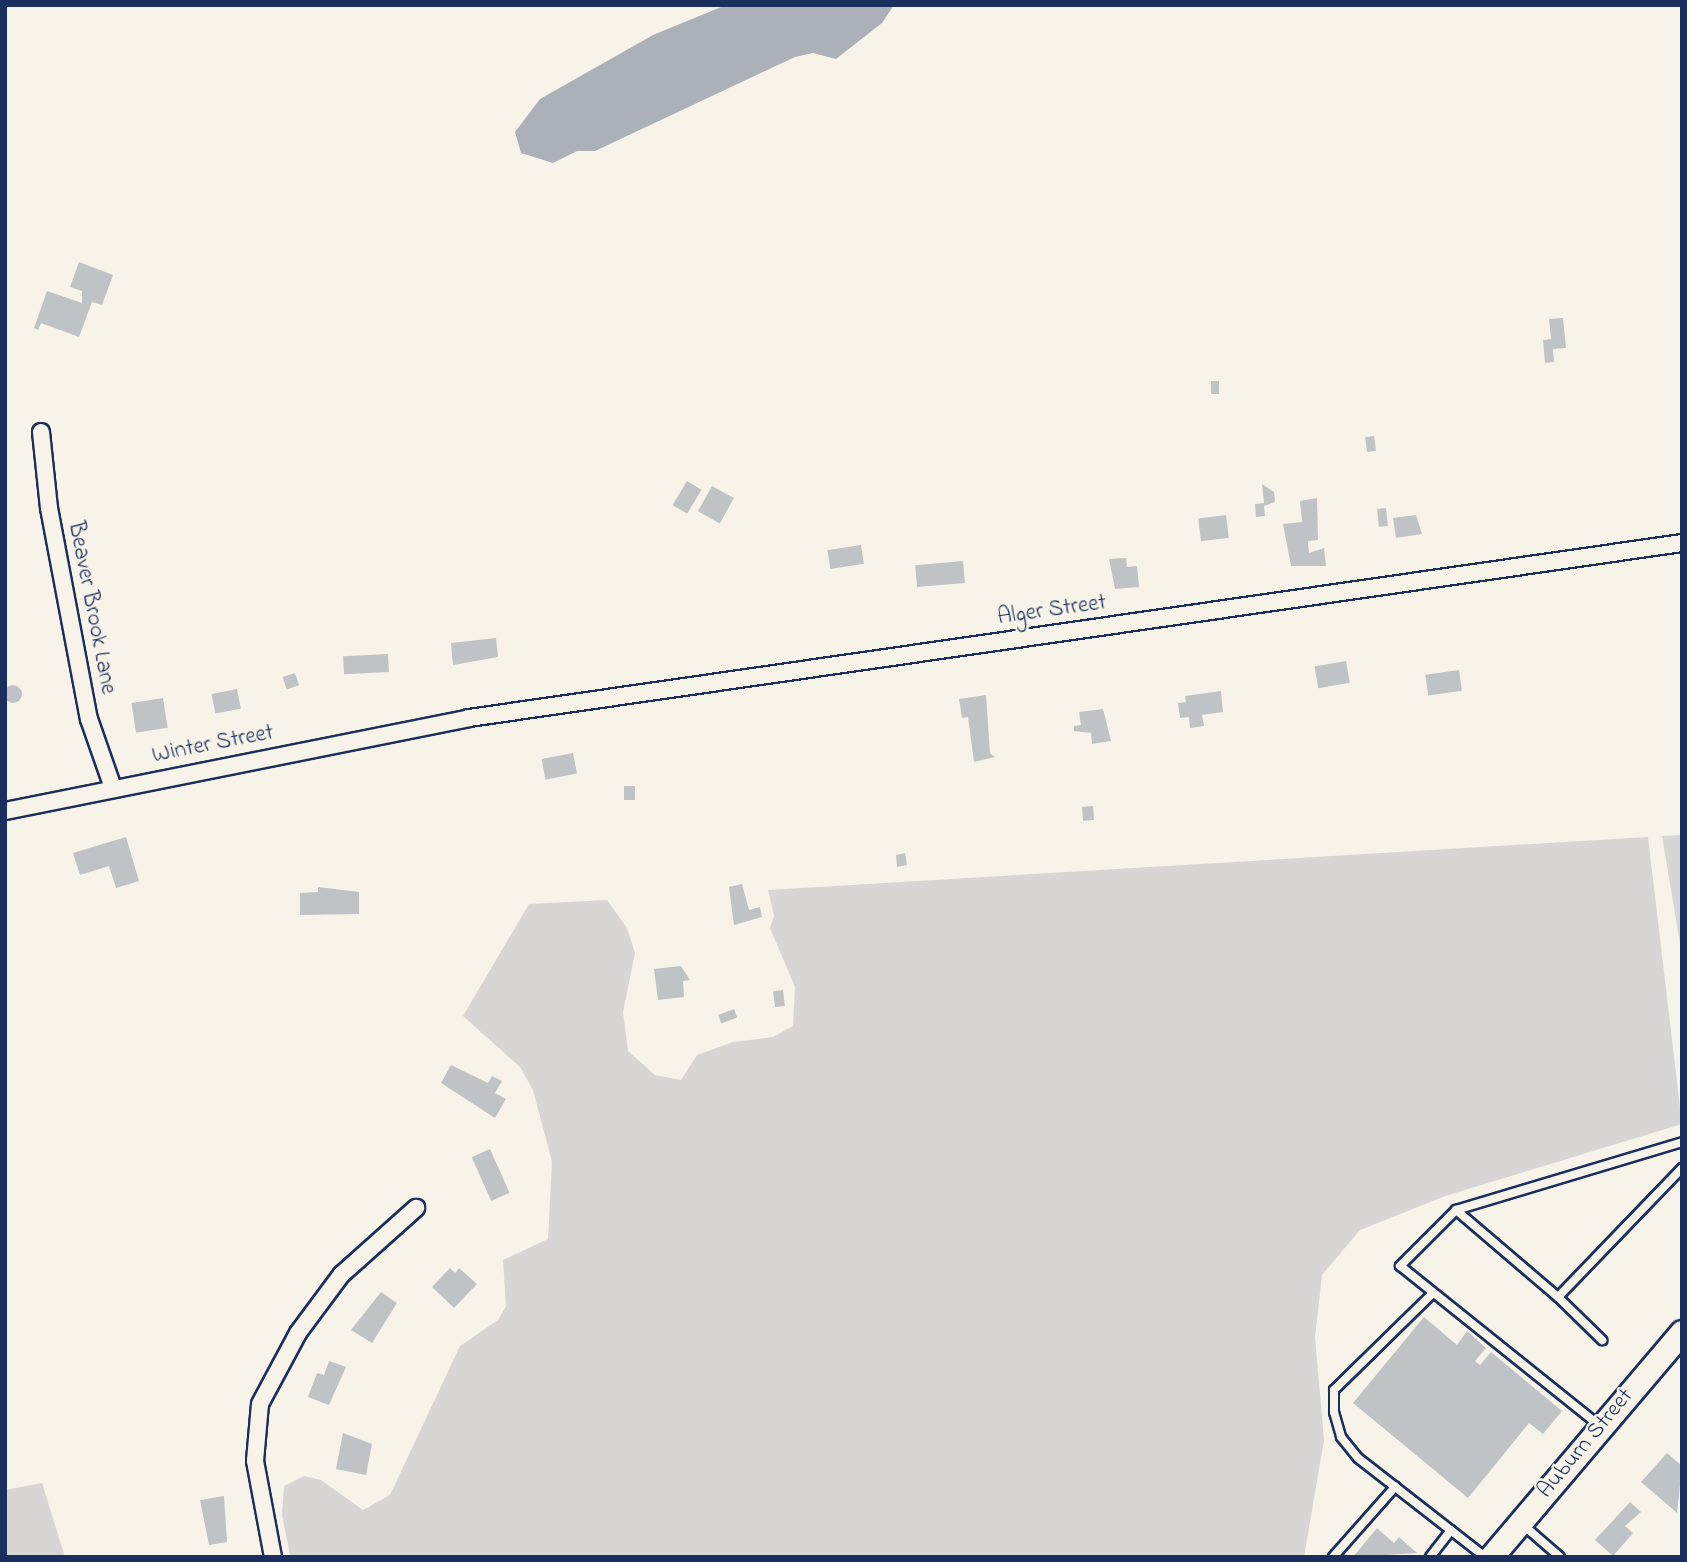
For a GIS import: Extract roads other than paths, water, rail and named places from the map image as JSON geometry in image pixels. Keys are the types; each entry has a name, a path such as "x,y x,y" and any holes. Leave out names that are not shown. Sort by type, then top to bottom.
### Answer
{"main road":[{"name":"Auburn Street","path":"1492,1557 1682,1332"}],"street":[{"name":"Beaver Brook Lane","path":"41,432 49,508 89,719 113,788"},
{"name":"Alger Street","path":"429,726 1682,543"},
{"name":"Winter Street","path":"5,811 429,726"},
{"path":"273,1557 256,1461 260,1404 298,1333 341,1275 416,1208"}],"lane":[{"path":"1600,1426 1400,1266 1456,1210 1682,1142"},
{"path":"1558,1297 1682,1168"},
{"path":"1456,1210 1558,1297 1602,1340"},
{"path":"1432,1294 1334,1390 1341,1437 1357,1458 1485,1557"},
{"path":"1332,1557 1395,1486"},
{"path":"1520,1522 1560,1557"},
{"path":"1430,1557 1451,1531"}]}
